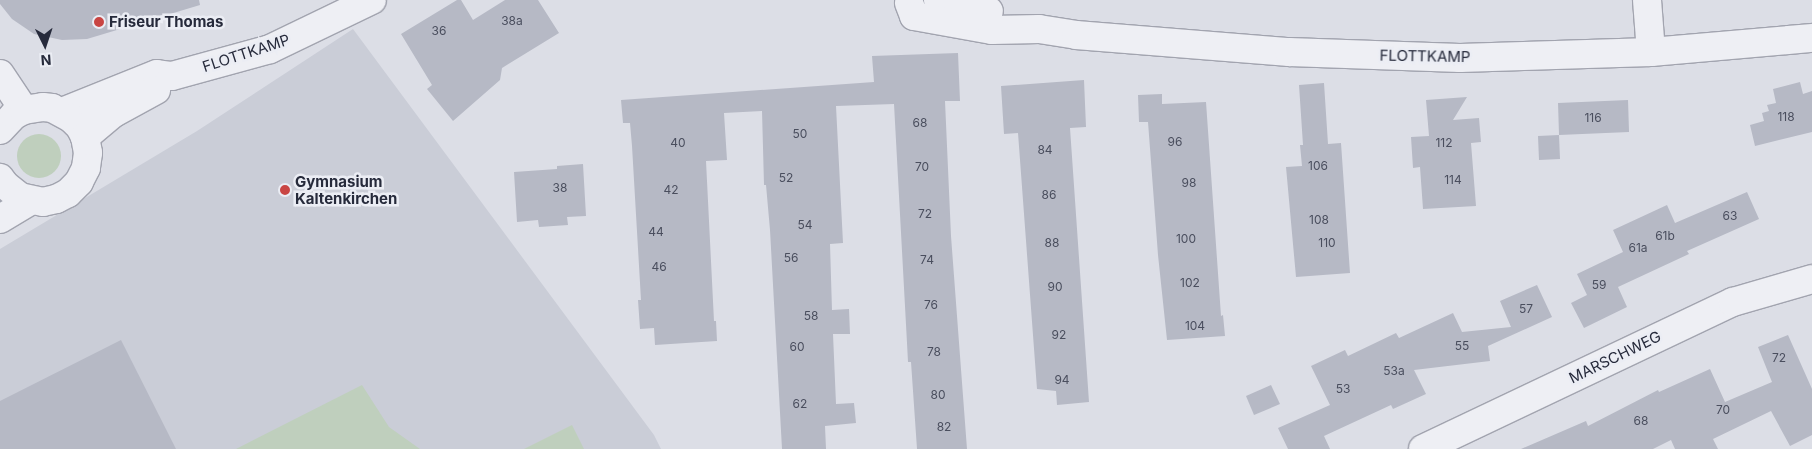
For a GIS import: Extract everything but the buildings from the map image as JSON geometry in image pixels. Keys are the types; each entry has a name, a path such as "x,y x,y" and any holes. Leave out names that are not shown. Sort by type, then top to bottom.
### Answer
{"street":[{"name":"FLOTTKAMP","path":"62,112 157,74 172,76 270,49 372,0"},
{"name":"FLOTTKAMP","path":"938,0 1005,14 1039,29"},
{"path":"1647,0 1651,52"},
{"name":"FLOTTKAMP","path":"906,1 914,16 992,30 1039,29 1076,35 1289,52 1460,58 1651,52 1812,38"},
{"path":"0,74 24,110"},
{"name":"FLOTTKAMP","path":"85,137 114,113 162,87 172,76"},
{"path":"0,130 14,115 24,110 43,107 62,112 76,122 85,137 88,153 86,168 79,182 68,193 56,199 43,202 30,201 12,192 0,178"},
{"path":"0,219 30,201"},
{"name":"MARSCHWEG","path":"1423,449 1732,302 1812,279"}],"shaded area":[{"name":"Gymnasium Kaltenkirchen","path":"353,29 654,435 661,449 0,449 0,249 197,131"}],"green space":[{"path":"43,134 55,140 60,147 60,165 55,172 48,177 35,178 27,175 20,168 17,152 20,144 27,137"},
{"path":"362,385 389,427 420,449 236,449"},
{"path":"572,425 584,449 524,449"}],"place":[{"name":"Friseur Thomas","path":"99,22"},
{"name":"Gymnasium Kaltenkirchen","path":"285,190"}]}
